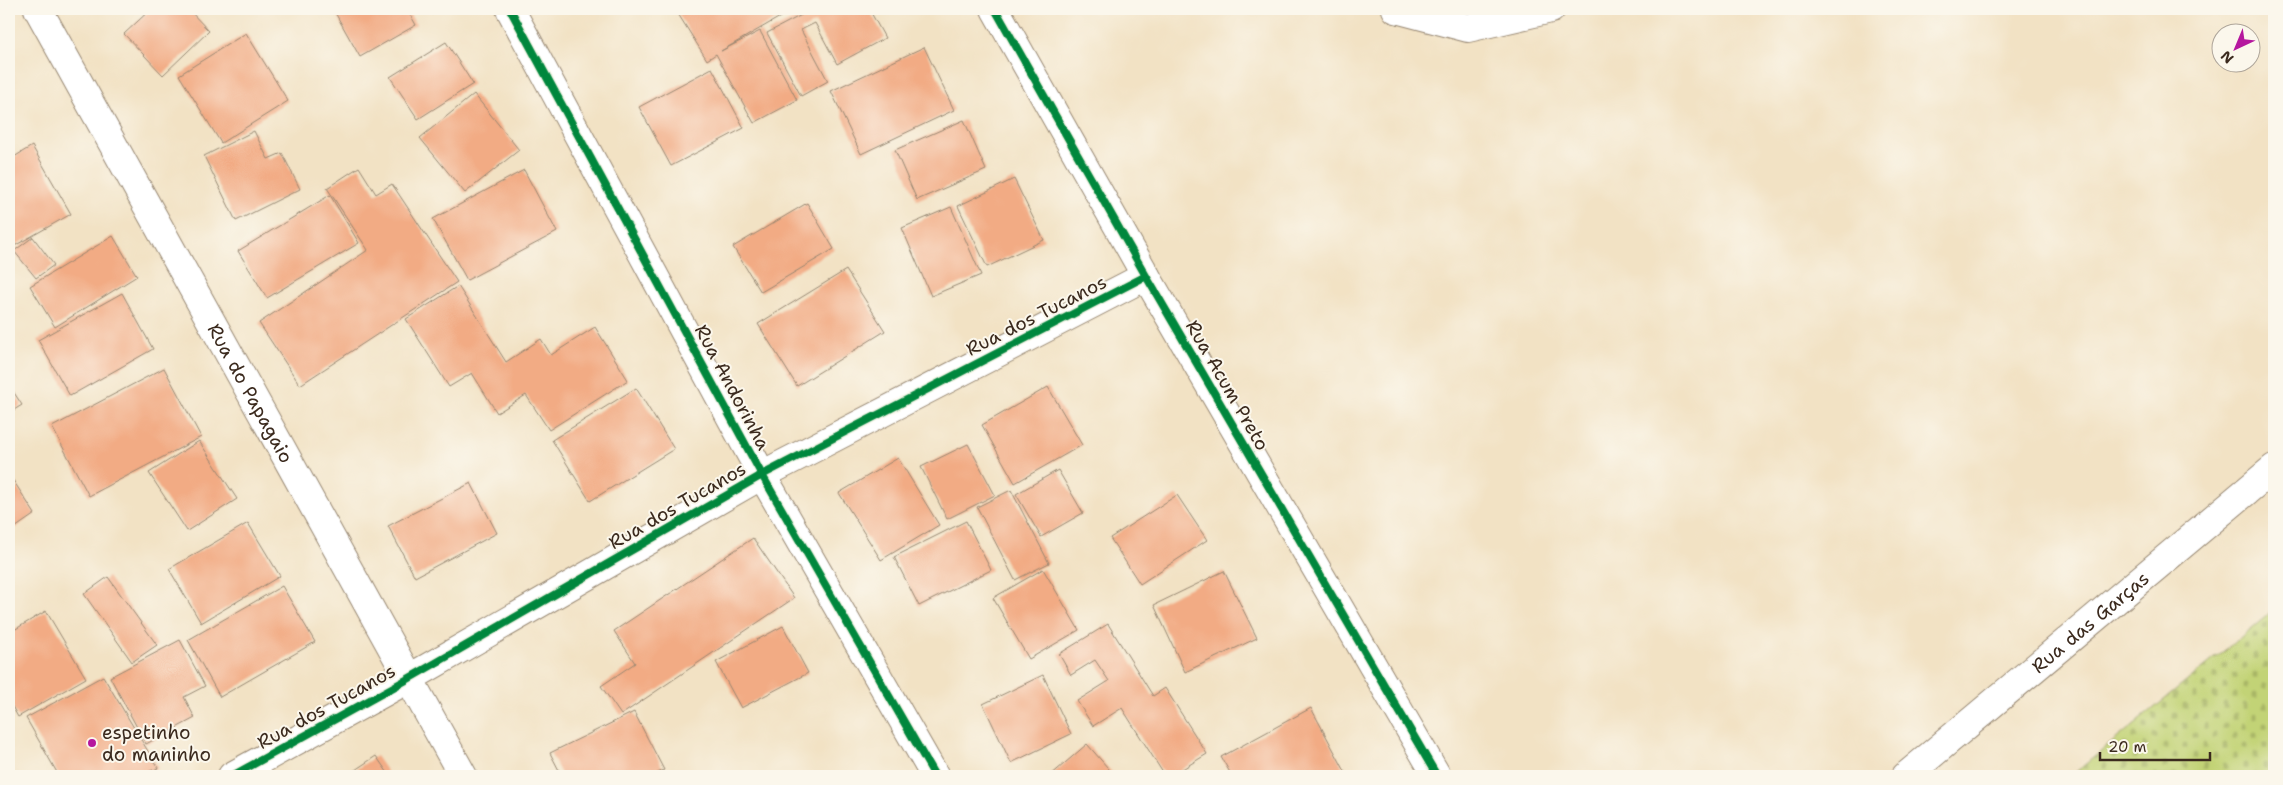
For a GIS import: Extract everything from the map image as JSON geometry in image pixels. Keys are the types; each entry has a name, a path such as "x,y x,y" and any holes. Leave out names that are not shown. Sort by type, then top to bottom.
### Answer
{"street":[{"name":"Rua do Papagaio","path":"38,9 463,776"},
{"name":"Rua Andorinha","path":"510,9 762,475 935,776"},
{"name":"Rua Acum Preto","path":"995,9 1146,276 1437,776"},
{"path":"1396,9 1468,28 1551,9"},
{"name":"Rua dos Tucanos","path":"232,776 408,679 762,475 1146,276"},
{"name":"Rua das Garças","path":"1906,776 2274,468"}],"green space":[{"path":"2274,610 2274,776 2071,776"}],"building":[{"path":"151,9 188,9 209,31 163,75 124,34"},
{"path":"333,9 407,9 416,25 360,57"},
{"path":"675,9 794,9 721,51 760,31 797,100 754,123 716,54 707,60"},
{"path":"813,9 869,9 885,38 837,64 815,23 801,30 828,81 801,96 767,33"},
{"path":"246,33 288,101 221,143 179,75"},
{"path":"446,42 473,84 418,119 390,77"},
{"path":"924,47 954,110 861,154 831,91"},
{"path":"712,68 744,128 671,166 639,107"},
{"path":"474,94 519,150 465,193 420,138"},
{"path":"964,120 986,170 917,200 895,150"},
{"path":"254,131 268,159 282,153 300,189 236,221 204,156"},
{"path":"32,146 71,214 9,249 9,160"},
{"path":"359,167 376,194 392,184 457,282 300,385 259,323 368,250 327,188"},
{"path":"524,170 557,232 467,280 433,219"},
{"path":"1014,179 1044,240 987,267 958,206"},
{"path":"330,195 359,243 267,298 238,251"},
{"path":"807,203 834,249 761,292 733,247"},
{"path":"951,207 981,275 931,296 902,228"},
{"path":"113,236 137,276 55,327 30,286"},
{"path":"33,237 54,265 36,278 14,251"},
{"path":"846,270 885,331 797,386 758,324"},
{"path":"458,286 506,362 541,339 551,355 595,327 628,380 549,430 526,395 497,413 472,373 449,387 406,319"},
{"path":"122,293 153,349 70,396 38,340"},
{"path":"164,368 201,437 89,496 52,427"},
{"path":"9,385 22,405 9,413"},
{"path":"1048,387 1082,445 1015,483 982,425"},
{"path":"636,388 674,449 590,501 552,440"},
{"path":"199,441 237,499 187,531 149,473"},
{"path":"968,444 995,495 947,519 921,467"},
{"path":"898,458 939,525 881,560 839,493"},
{"path":"1058,470 1083,513 1041,537 1016,494"},
{"path":"9,474 35,514 9,532"},
{"path":"471,483 497,533 415,577 388,526"},
{"path":"1011,490 1049,563 1015,580 977,507"},
{"path":"1177,495 1207,540 1140,584 1110,538"},
{"path":"966,521 991,570 919,606 894,557"},
{"path":"248,523 280,576 201,623 169,569"},
{"path":"753,538 794,598 621,715 601,686 635,663 614,631"},
{"path":"1043,569 1079,630 1029,659 993,598"},
{"path":"1224,571 1257,638 1185,672 1154,605"},
{"path":"108,577 157,645 132,662 84,594"},
{"path":"282,586 315,642 220,697 188,640"},
{"path":"46,611 86,678 18,717 9,701 9,633"},
{"path":"1108,624 1153,696 1165,688 1207,754 1171,776 1165,776 1122,708 1093,726 1077,701 1109,681 1095,660 1071,675 1059,654"},
{"path":"783,626 808,673 741,708 716,662"},
{"path":"180,640 205,686 184,697 195,718 146,744 110,677"},
{"path":"1043,675 1071,734 1011,763 983,704"},
{"name":"espetinho do maninho","path":"103,676 158,768 137,776 59,776 26,718"},
{"path":"1311,708 1347,775 1232,776 1221,757"},
{"path":"634,712 664,770 651,776 562,776 550,753"},
{"path":"1087,744 1115,776 1050,776"},
{"path":"376,756 390,776 346,776"}],"cycle path":[{"path":"510,9 762,475 935,776"},
{"path":"995,9 1146,276 1437,776"},
{"path":"232,776 408,679 762,475 1146,276"}],"place":[{"name":"espetinho do maninho","path":"92,743"}]}
